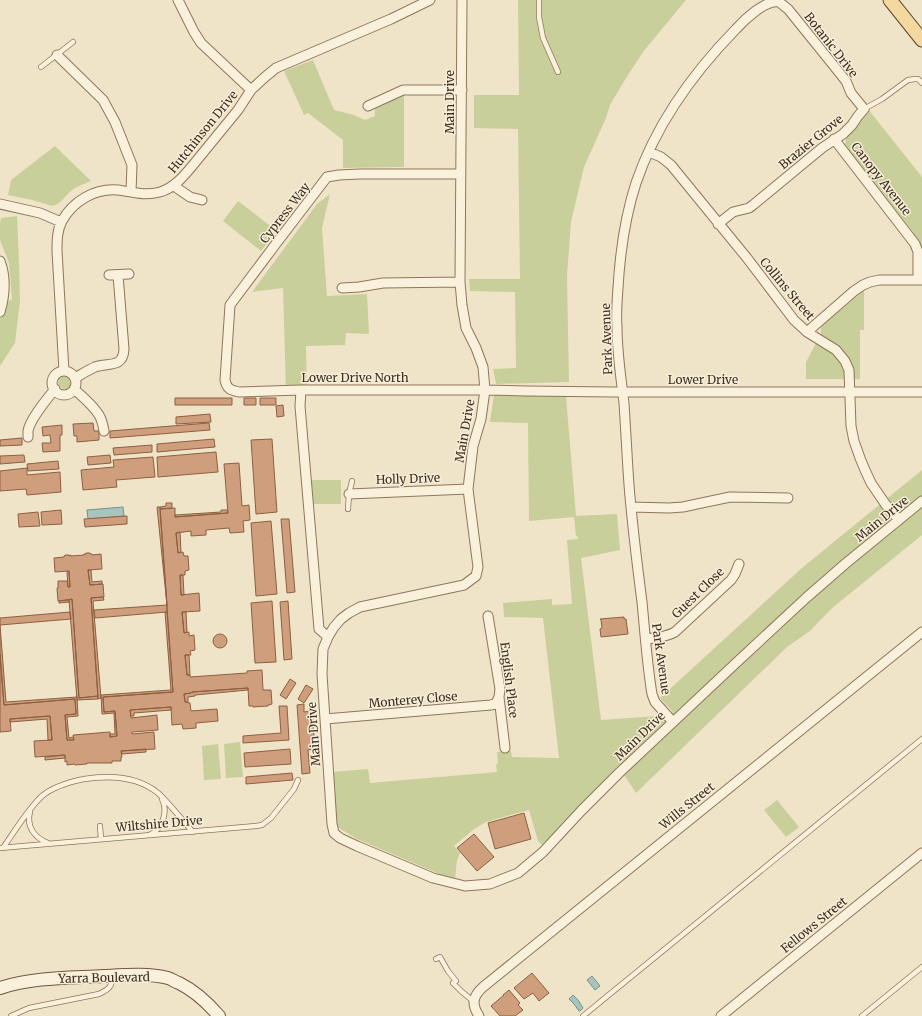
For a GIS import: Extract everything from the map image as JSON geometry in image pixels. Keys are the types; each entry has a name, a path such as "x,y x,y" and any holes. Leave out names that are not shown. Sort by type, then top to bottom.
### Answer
{"main road":[{"path":"890,0 922,40"},
{"name":"Yarra Boulevard","path":"0,988 36,980 60,978 148,976 169,979 188,988 198,994 219,1016"}],"street":[{"path":"178,0 201,43 251,90"},
{"name":"Hutchinson Drive","path":"64,371 57,235 62,222 71,209 85,197 100,191 116,190 147,194 162,191 174,186 186,174 238,110 251,90 276,68 391,19 430,0"},
{"name":"Main Drive","path":"462,0 460,282 466,328 483,367 485,390 481,418 473,446 468,489 478,567 476,576 464,585 360,607 341,619 328,637 323,649 322,674 334,833 340,838 357,846 426,875 465,886 490,884 518,873 543,852 581,811 673,722 806,598 922,501"},
{"name":"Botanic Drive","path":"775,1 780,2 788,10 846,81 851,93 864,109"},
{"name":"Park Avenue","path":"673,722 654,698 651,687 631,507 618,354 618,280 621,252 629,207 640,172 660,128 679,97 734,30 756,9 765,3 775,1"},
{"path":"57,55 103,100 115,122 132,165 131,192"},
{"path":"368,106 403,90 462,90"},
{"name":"Brazier Grove","path":"718,224 733,212 753,206 822,148 839,137 847,130 864,109"},
{"name":"Canopy Avenue","path":"834,139 915,244 918,252 920,280"},
{"name":"Collins Street","path":"649,152 672,164 799,325 807,332 836,350 845,361 849,370 851,426 860,458 871,483 886,505 899,520"},
{"name":"Cypress Way","path":"227,387 225,380 230,305 327,177 360,174 461,174"},
{"path":"174,186 190,197 202,200"},
{"path":"0,204 40,213 62,222"},
{"path":"0,260 3,273 4,296 0,312"},
{"path":"75,378 101,365 115,364 123,357 124,349 114,275 129,274"},
{"path":"807,332 863,285 879,280 920,280"},
{"path":"342,288 383,283 460,282"},
{"path":"64,371 71,373 75,378 76,384 71,392 65,394 59,393 54,389 53,383 55,376 59,372 64,371"},
{"name":"Lower Drive North","path":"227,387 232,391 239,392 301,390 485,390"},
{"path":"28,437 28,431 34,417 54,389"},
{"path":"74,389 90,403 100,416 104,430"},
{"path":"301,390 300,406 319,629 328,637"},
{"name":"Lower Drive","path":"485,390 622,392 922,392"},
{"name":"Holly Drive","path":"349,494 468,489"},
{"path":"631,507 682,507 730,497 788,498"},
{"name":"Guest Close","path":"646,639 671,635 675,632 731,580 739,564"},
{"name":"English Place","path":"488,616 500,689 499,697 505,748"},
{"name":"Wills Street","path":"474,1001 475,995 483,987 921,632"},
{"name":"Monterey Close","path":"325,719 491,705 496,702 499,697"},
{"name":"Fellows Street","path":"721,1016 922,853"},
{"path":"474,1001 476,1013 479,1016"}],"lane":[{"path":"539,0 539,17 543,38 558,72"},
{"path":"41,67 73,42"},
{"name":"Brazier Grove","path":"864,109 882,100 908,80 913,79 920,81"},
{"path":"348,509 349,494 352,482"},
{"path":"583,1016 922,739"},
{"path":"2,848 31,808 41,797 63,784 101,777 126,778 144,785 157,793 193,832"},
{"name":"Wiltshire Drive","path":"2,848 262,825 271,818 294,789 298,780"},
{"path":"148,835 157,830 164,814 164,806 157,793"},
{"path":"31,808 29,817 31,827 37,836 50,843"},
{"path":"100,826 101,839"},
{"path":"436,959 440,957 456,981 453,984 474,1001"},
{"path":"862,1016 922,967"},
{"path":"11,1016 29,1008 99,994 106,991 111,986 113,976"}],"green space":[{"path":"518,0 686,0 643,52 626,78 610,105 606,118 584,167 571,222 567,276 569,382 496,384 493,369 516,368 515,292 470,291 469,279 520,279 518,129 474,128 474,95 519,95"},
{"path":"313,60 334,110 354,115 365,120 375,116 375,110 379,105 404,94 404,167 343,168 343,140 308,113 304,115 284,71"},
{"path":"868,109 922,177 922,249 913,232 845,146 847,137"},
{"path":"55,146 91,181 73,189 60,202 52,206 8,195 11,180"},
{"path":"330,194 322,228 327,296 367,294 369,334 346,333 345,345 306,346 307,391 286,392 283,288 252,292 317,204"},
{"path":"238,201 277,231 261,251 223,221"},
{"path":"17,216 20,301 15,343 0,366 0,319 7,302 12,299 9,263 0,240 0,224 1,218"},
{"path":"864,290 864,330 860,330 860,379 806,379 806,362 821,334 821,328"},
{"path":"62,375 68,375 72,379 72,385 68,389 62,389 58,385 58,379"},
{"path":"494,395 566,396 576,516 617,514 620,550 581,558 601,720 658,716 664,721 673,712 660,698 803,567 922,470 922,535 831,609 810,631 787,647 636,793 618,766 542,845 538,841 529,810 486,822 473,830 454,846 460,853 457,860 455,879 442,875 357,839 336,826 332,772 368,769 370,783 497,772 497,752 511,751 512,757 559,758 543,618 504,617 503,603 552,599 552,605 572,604 567,540 578,539 576,536 574,517 529,521 528,423 490,422"},
{"path":"311,480 341,480 341,504 313,504"},
{"path":"240,742 243,777 226,778 224,744"},
{"path":"218,744 221,779 204,780 202,746"},
{"path":"777,800 799,827 786,837 764,810"}],"water":[{"path":"123,507 124,516 88,519 87,510"},
{"path":"592,976 600,986 595,990 587,980"},
{"path":"573,995 583,1008 580,1011 569,999"}],"building":[{"path":"175,398 232,398 232,405 175,405"},
{"path":"244,398 256,398 256,405 244,405"},
{"path":"260,398 276,398 276,405 260,405"},
{"path":"283,405 284,416 277,417 276,406"},
{"path":"210,414 211,422 176,424 176,417"},
{"path":"93,423 94,431 99,431 99,440 77,442 77,436 74,436 73,424"},
{"path":"209,423 210,430 110,438 110,431"},
{"path":"62,425 62,435 60,435 60,451 43,452 42,443 51,443 50,435 43,436 42,427"},
{"path":"22,438 22,445 0,446 0,440"},
{"path":"214,439 215,447 157,452 157,444"},
{"path":"272,439 277,512 256,514 251,440"},
{"path":"152,445 152,452 114,455 113,448"},
{"path":"216,452 218,472 158,477 157,457"},
{"path":"24,455 25,462 0,464 0,456"},
{"path":"110,455 111,463 88,465 87,457"},
{"path":"153,457 155,477 116,480 117,487 83,490 81,470 114,467 113,460"},
{"path":"58,461 59,469 28,471 27,464"},
{"path":"239,463 242,506 249,505 250,520 243,521 244,532 230,533 229,528 206,530 206,535 191,536 191,531 176,533 178,553 183,552 184,556 188,556 189,570 185,571 185,575 180,575 181,595 199,593 200,611 182,612 184,633 189,632 189,636 194,635 195,650 190,651 191,655 185,655 187,675 190,675 190,677 247,673 247,671 262,670 263,690 271,690 272,704 268,706 249,706 248,688 192,692 184,694 185,702 190,703 191,711 217,709 218,721 196,723 196,728 183,729 182,724 172,725 171,707 130,710 131,718 157,715 158,730 132,732 132,734 154,732 155,749 121,751 121,761 112,761 112,763 67,765 67,761 65,762 65,755 35,757 34,741 52,740 50,716 10,719 11,731 0,732 0,654 4,705 75,699 76,714 65,715 67,740 74,740 73,735 110,732 110,737 117,736 115,711 104,712 103,697 173,692 160,509 175,508 175,517 228,513 224,464"},
{"path":"27,468 27,475 60,472 61,492 27,495 26,489 0,491 0,471"},
{"path":"166,503 172,503 172,508 160,509 160,507 166,506"},
{"path":"157,507 160,507 167,605"},
{"path":"61,510 62,524 42,525 41,512"},
{"path":"221,510 227,510 228,513 175,517 175,515 221,512"},
{"path":"38,512 40,526 19,527 18,514"},
{"path":"127,516 127,524 85,527 84,519"},
{"path":"281,519 289,519 295,592 287,593"},
{"path":"271,521 277,594 256,596 251,523"},
{"path":"180,532 181,552 178,553 176,533"},
{"path":"86,553 90,553 92,555 101,554 102,569 88,570 90,585 103,584 104,597 91,598 98,696 79,698 72,599 58,601 58,581 67,581 68,587 70,587 69,571 55,572 54,558 64,557 65,555 84,555"},
{"path":"88,570 91,570 92,582 102,581 102,584 90,585"},
{"path":"69,571 70,587 68,587 67,572"},
{"path":"180,575 183,575 184,595 181,595"},
{"path":"103,597 104,600 93,601 101,698 98,699 91,598"},
{"path":"72,599 79,698 98,696 98,699 77,700 69,600"},
{"path":"69,600 69,602 59,603 59,601"},
{"path":"272,601 276,662 255,663 251,603"},
{"path":"288,601 292,659 284,660 280,602"},
{"path":"167,605 167,612 95,618 94,610"},
{"path":"70,612 71,619 0,625 0,618"},
{"path":"165,612 167,612 173,692 103,697 104,712 115,711 117,736 110,737 110,734 115,734 114,713 102,714 101,695 171,690"},
{"path":"182,612 186,612 187,632 184,633"},
{"path":"624,617 624,619 626,619 628,634 601,637 600,629 602,628 600,619"},
{"path":"0,625 6,702 77,697 78,716 67,717 69,738 73,737 74,740 67,740 65,715 76,714 75,699 4,705 0,653"},
{"path":"220,634 225,636 227,641 225,646 220,648 215,646 213,641 215,636"},
{"path":"185,655 189,655 190,675 187,675"},
{"path":"290,679 296,683 286,699 280,695"},
{"path":"306,685 313,689 304,703 298,699"},
{"path":"248,688 248,690 195,695 188,697 188,702 185,702 184,694 192,692"},
{"path":"304,704 304,712 312,711 315,749 308,750 310,773 302,774 297,705"},
{"path":"279,706 287,706 289,740 243,743 243,736 281,733"},
{"path":"171,707 171,710 134,713 134,716 131,716 130,710"},
{"path":"50,716 52,740 48,740 47,719 10,722 10,719"},
{"path":"146,749 146,752 122,754 121,751"},
{"path":"290,749 291,764 245,767 244,753"},
{"path":"65,755 65,758 45,760 45,757"},
{"path":"292,773 293,780 246,784 246,777"},
{"path":"524,813 531,839 495,849 488,823"},
{"path":"474,834 494,857 477,871 457,848"},
{"path":"532,973 549,993 539,1001 533,993 524,999 514,988"},
{"path":"509,990 520,1003 518,1005 523,1010 515,1016 500,1016 491,1006"}]}
